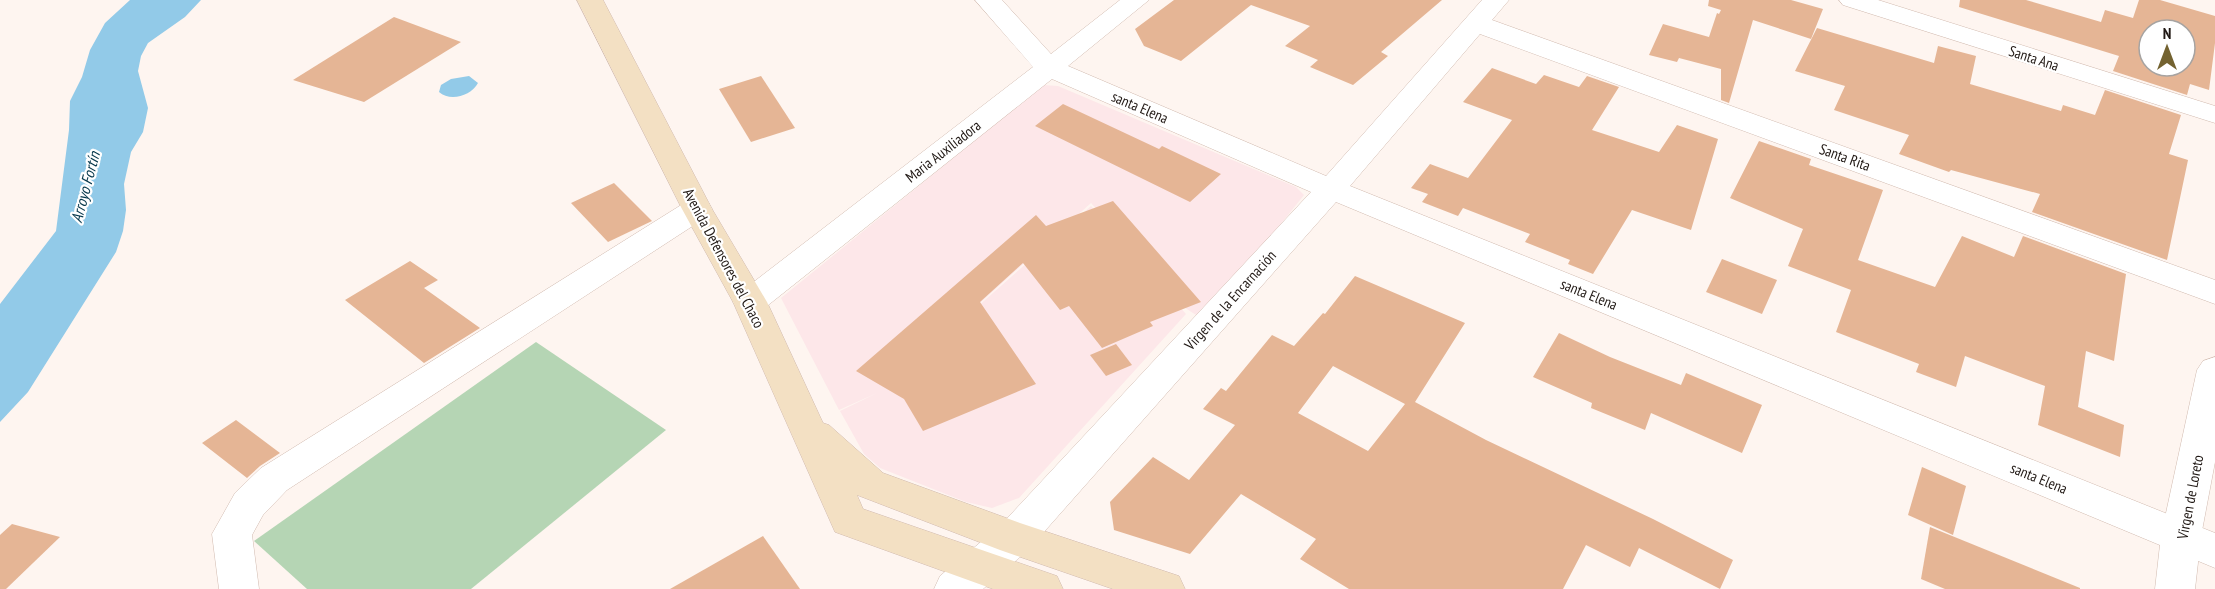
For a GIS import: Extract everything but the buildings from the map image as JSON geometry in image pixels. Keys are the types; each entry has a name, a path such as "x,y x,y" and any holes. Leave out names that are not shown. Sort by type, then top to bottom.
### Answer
{"main road":[{"name":"Avenida Defensores del Chaco","path":"590,0 697,209 750,302 849,520 967,578"},
{"path":"806,425 870,484 1014,538 1165,589"},
{"path":"967,578 1043,589"}],"street":[{"name":"santa Elena","path":"988,0 1049,68 1331,189 2215,551"},
{"name":"Maria Auxiliadora","path":"750,302 1136,0"},
{"name":"Santa Ana","path":"1852,0 2215,115"},
{"name":"Virgen de la Encarnación","path":"967,578 1014,538 1331,189 1486,11"},
{"name":"Santa Rita","path":"1486,11 2215,292"},
{"path":"239,589 232,534 249,504 274,479 697,209"},
{"name":"Virgen de Loreto","path":"2175,589 2181,536 2215,370"}],"shaded area":[{"path":"1043,85 1058,86 1296,187 1304,195 1204,320 1182,306 1091,203 888,386 1091,206 1186,314 1019,498 992,508 966,502 880,468 864,454 840,411 877,393 839,410 781,298"}],"green space":[{"path":"536,342 666,430 471,589 307,589 254,541"}],"water":[{"name":"Arroyo Fortín","path":"130,0 201,0 185,17 148,43 141,56 138,71 148,108 143,132 131,152 124,184 126,210 123,231 116,252 28,392 0,422 0,304 56,231 69,130 70,101 82,77 90,50 105,23"},
{"path":"469,76 478,83 475,88 465,94 449,97 439,92 441,85 451,79"}]}
